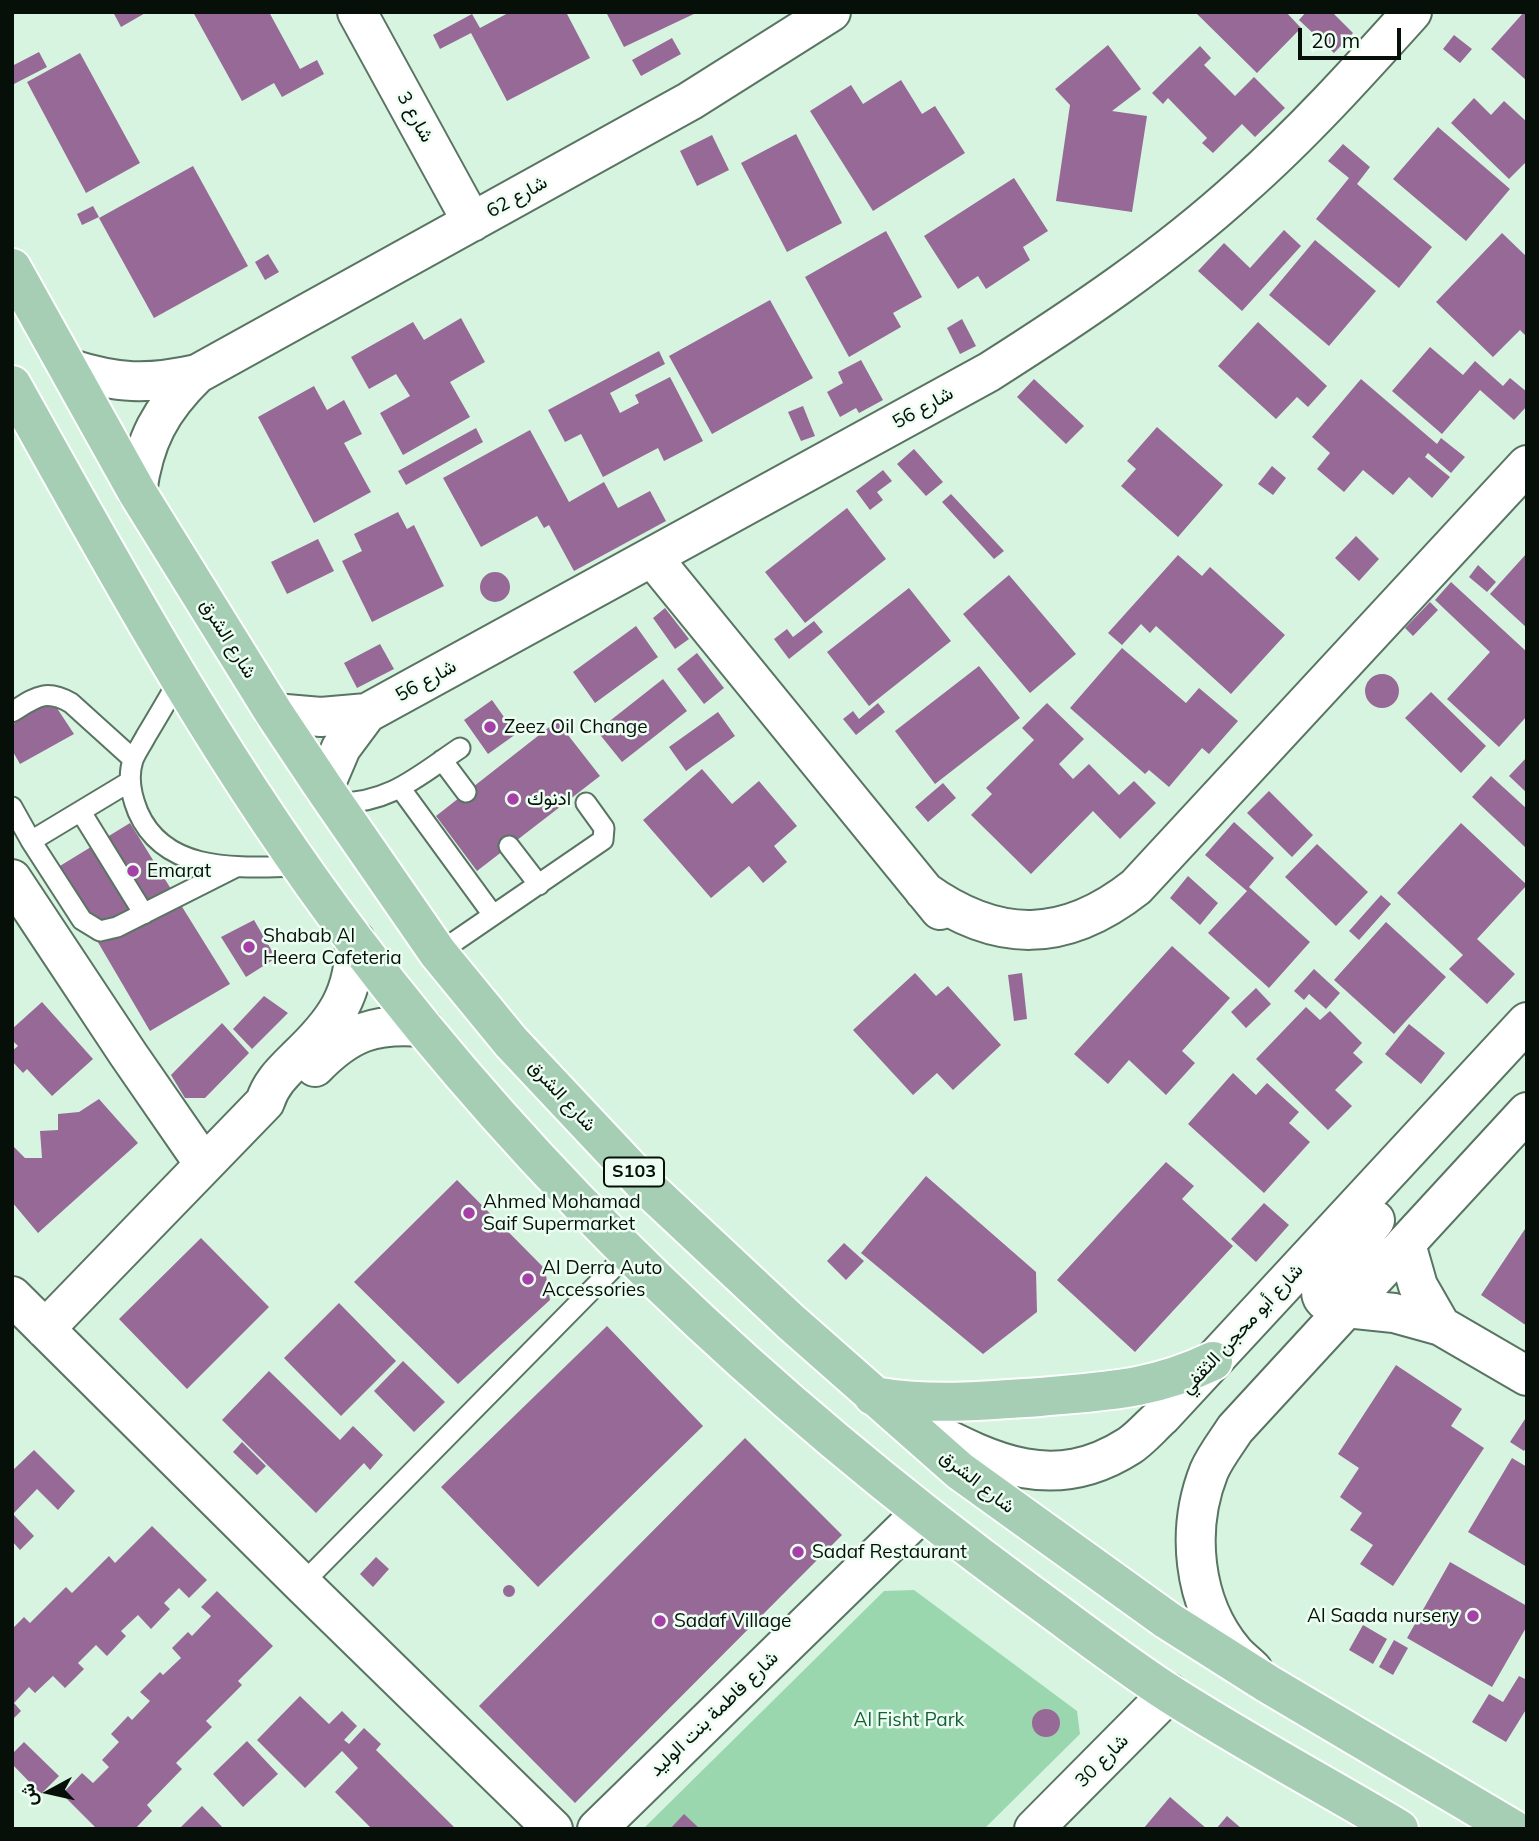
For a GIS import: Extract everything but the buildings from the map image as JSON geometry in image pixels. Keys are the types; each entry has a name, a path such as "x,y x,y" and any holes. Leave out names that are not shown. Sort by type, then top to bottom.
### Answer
{"main road":[{"name":"شارع الشرق","path":"12,268 137,492 274,713 438,953 511,1042 650,1190 960,1471 1167,1620 1268,1684 1513,1829"},
{"name":"S103","path":"15,395 179,680 300,866 423,1027 554,1174 629,1252 750,1367 922,1511 1024,1589 1170,1693 1399,1829"},
{"path":"882,1403 948,1403 1122,1390 1153,1384 1213,1361"}],"street":[{"name":"شارع 3","path":"357,12 472,222"},
{"name":"شارع 56","path":"274,713 321,717 367,713 989,372 1076,316 1160,255 1241,189 1316,118 1412,12"},
{"name":"شارع 62","path":"137,492 149,439 161,415 177,393 197,374 690,102 813,18"},
{"name":"شارع 62","path":"68,368 100,378 132,382 165,381 197,374"},
{"path":"652,556 943,914 968,936 998,950 1031,955 1063,950 1094,936 1118,914 1136,887 1527,465"},
{"name":"شارع 56","path":"330,796 341,748 367,713"},
{"path":"12,878 204,1164"},
{"path":"45,1329 265,1102 279,1075 318,1038 340,1009 353,976 355,940"},
{"name":"شارع أبو محجن الثقفي","path":"882,1403 973,1452 1011,1467 1052,1472 1093,1464 1130,1446 1161,1417 1527,1021"},
{"path":"265,1102 288,1091 328,1053 362,1032 380,1027 423,1027"},
{"path":"1475,1078 1444,1133 1322,1286 1322,1296 1329,1304 1394,1313 1441,1326 1527,1376"},
{"path":"1268,1684 1233,1651 1209,1610 1196,1564 1196,1516 1210,1469 1235,1429 1527,1112"},
{"path":"1406,1244 1418,1286 1441,1326"},
{"path":"12,1296 553,1829"},
{"name":"شارع فاطمة بنت الوليد","path":"597,1829 922,1511"},
{"name":"شارع 30","path":"1034,1829 1170,1693"}],"lane":[{"path":"179,680 133,759 129,782 142,821 155,838 172,852 213,864 236,867 300,866"},
{"path":"12,712 36,697 49,694 61,697 133,759"},
{"path":"330,796 362,802 401,789 460,748"},
{"path":"442,760 466,792"},
{"path":"31,841 129,782"},
{"path":"401,789 493,915"},
{"path":"438,953 603,841 604,828 586,803"},
{"path":"12,807 82,920 100,931 117,927 236,867"},
{"path":"81,811 144,914"},
{"path":"509,846 539,885"},
{"path":"302,1584 629,1252"}],"green space":[{"name":"Al Fisht Park","path":"914,1590 1077,1711 1080,1734 984,1829 643,1829 884,1591"}],"place":[{"name":"Zeez Oil Change","path":"490,727"},
{"name":"ادنوك","path":"513,799"},
{"name":"Emarat","path":"133,871"},
{"name":"Shabab Al Heera Cafeteria","path":"249,947"},
{"name":"Ahmed Mohamad Saif Supermarket","path":"469,1213"},
{"name":"Al Derra Auto Accessories","path":"528,1279"},
{"name":"Sadaf Restaurant","path":"798,1552"},
{"name":"Al Saada nursery","path":"1473,1616"},
{"name":"Sadaf Village","path":"660,1621"}]}
